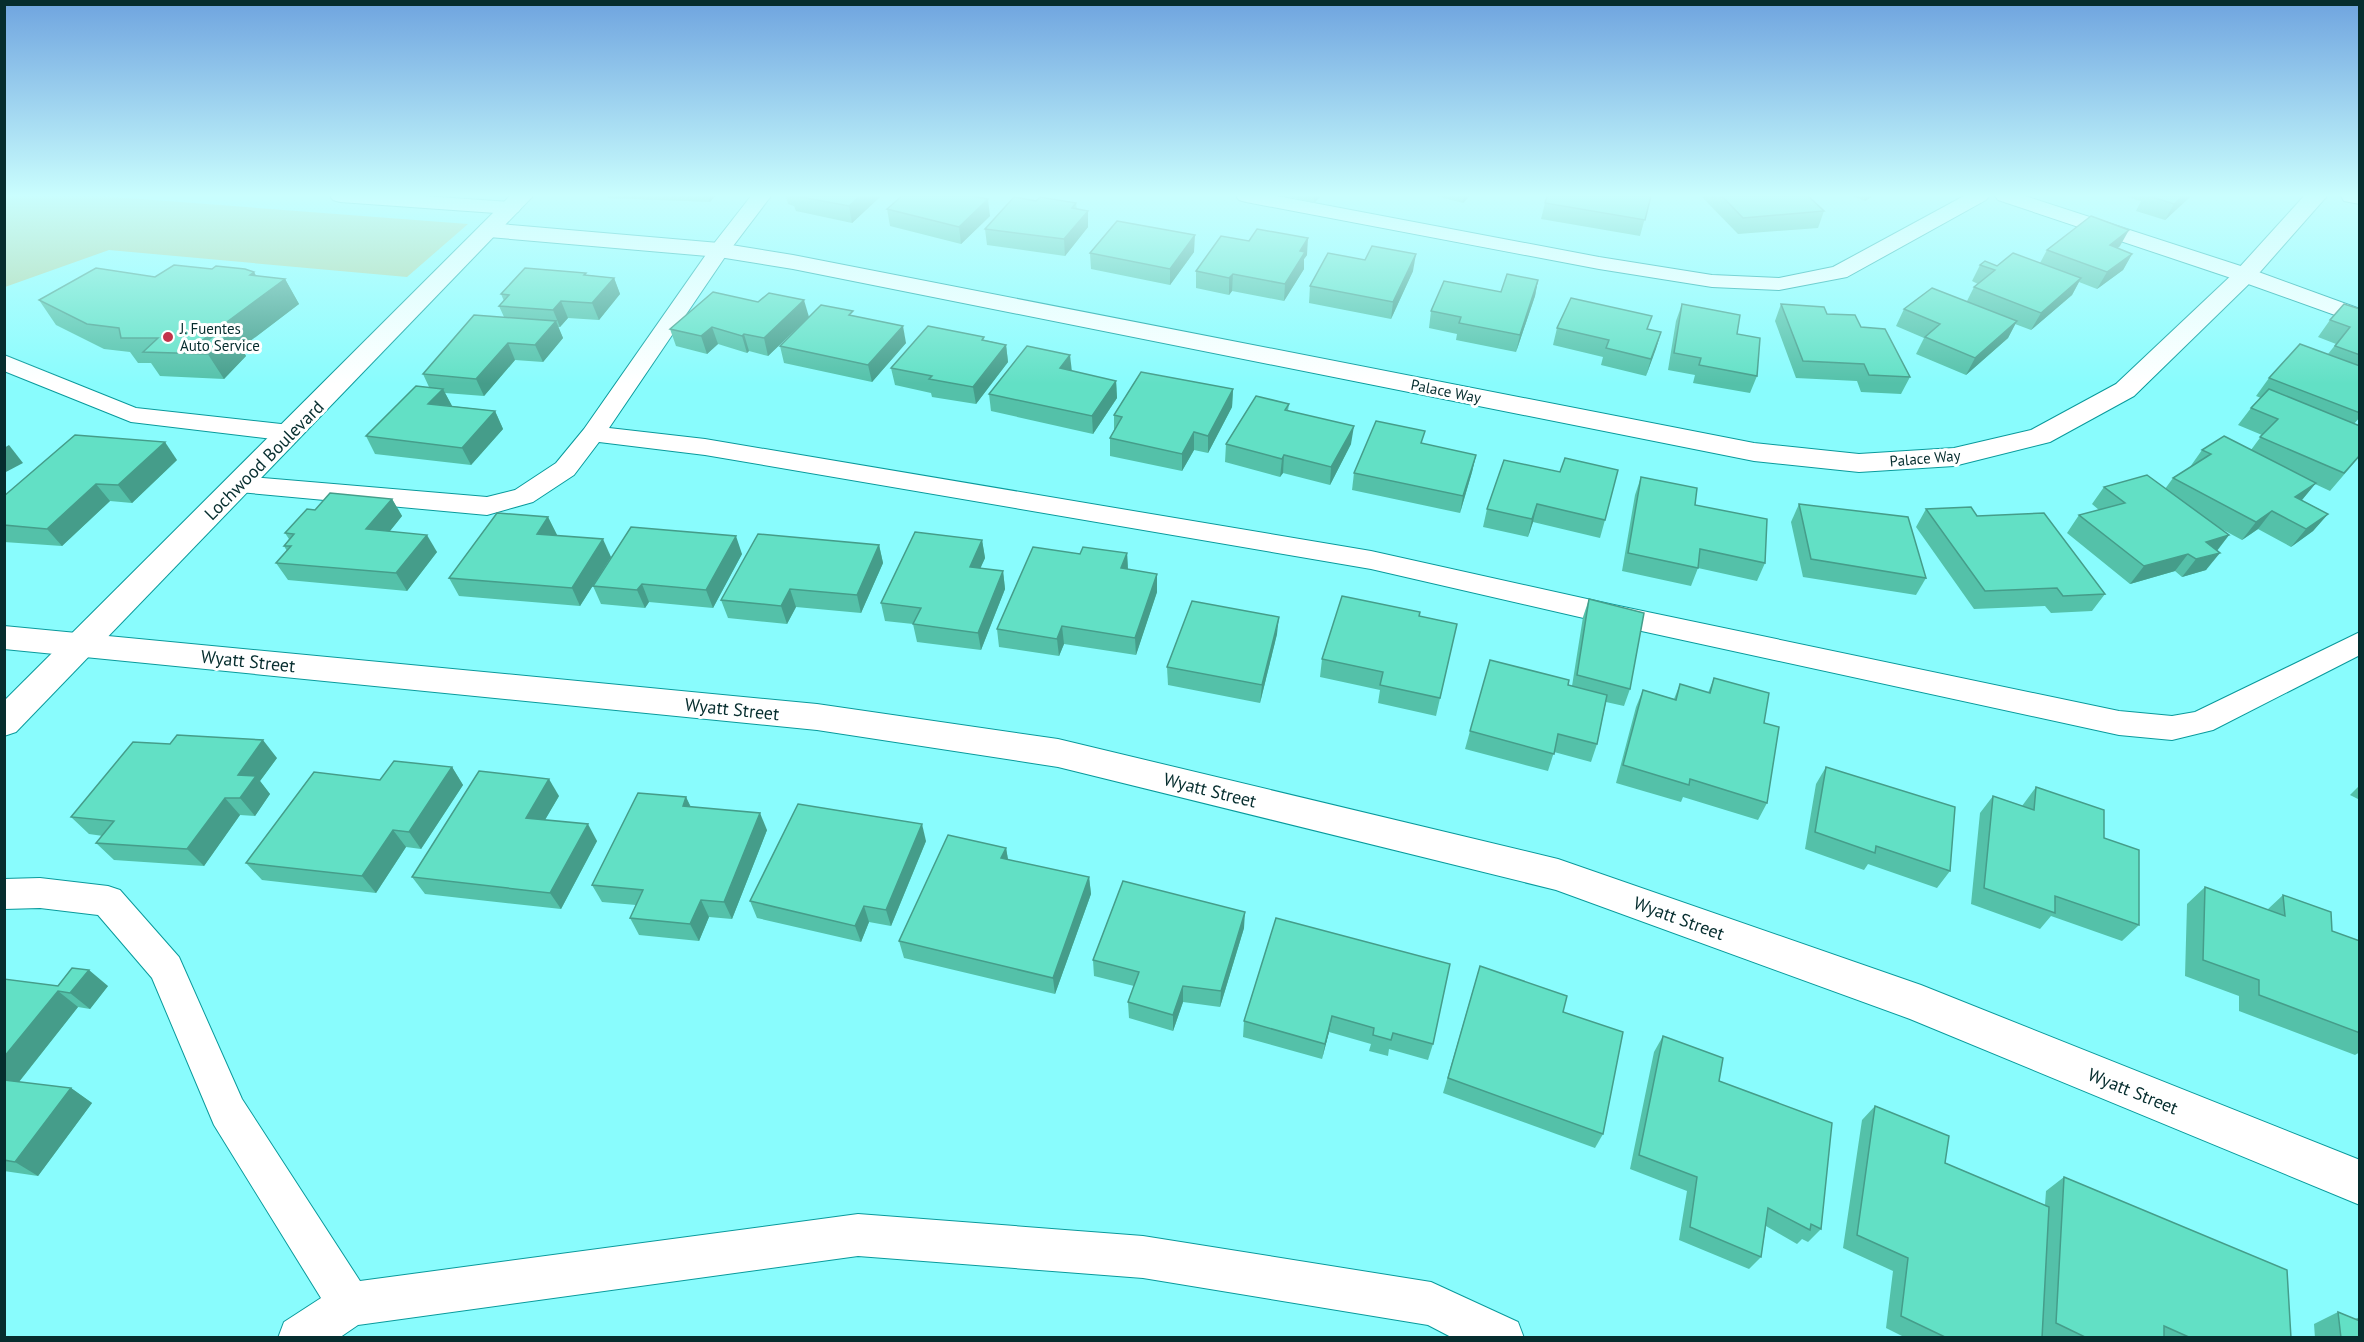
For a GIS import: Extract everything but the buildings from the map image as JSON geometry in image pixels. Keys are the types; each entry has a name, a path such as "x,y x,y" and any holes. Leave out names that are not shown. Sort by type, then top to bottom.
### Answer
{"street":[{"name":"Lochwood Boulevard","path":"4,723 461,259"},
{"name":"Palace Way","path":"772,259 1754,452 1859,463 1954,457 2040,436 2125,390 2259,259"},
{"name":"Wyatt Street","path":"4,637 817,717 1059,753 1558,875 1921,1004 2360,1183"}],"lane":[{"path":"239,484 487,506 524,496 564,469 593,434 713,259"},
{"path":"1583,259 1712,281 1779,284 1839,272 1864,259"},
{"path":"2198,259 2360,317"},
{"path":"4,362 131,415 290,433"},
{"path":"593,434 705,447 1371,560 1625,618 2119,723 2172,728 2202,722 2360,642"},
{"path":"4,894 40,893 108,901 166,968 228,1112 350,1304"},
{"path":"300,1338 350,1304 858,1235 1166,1261 1431,1304 1502,1338"}],"green space":[{"path":"5,259 85,259 5,287"},
{"path":"204,259 428,259 407,277"}],"place":[{"name":"J. Fuentes Auto Service","path":"168,337"}]}
